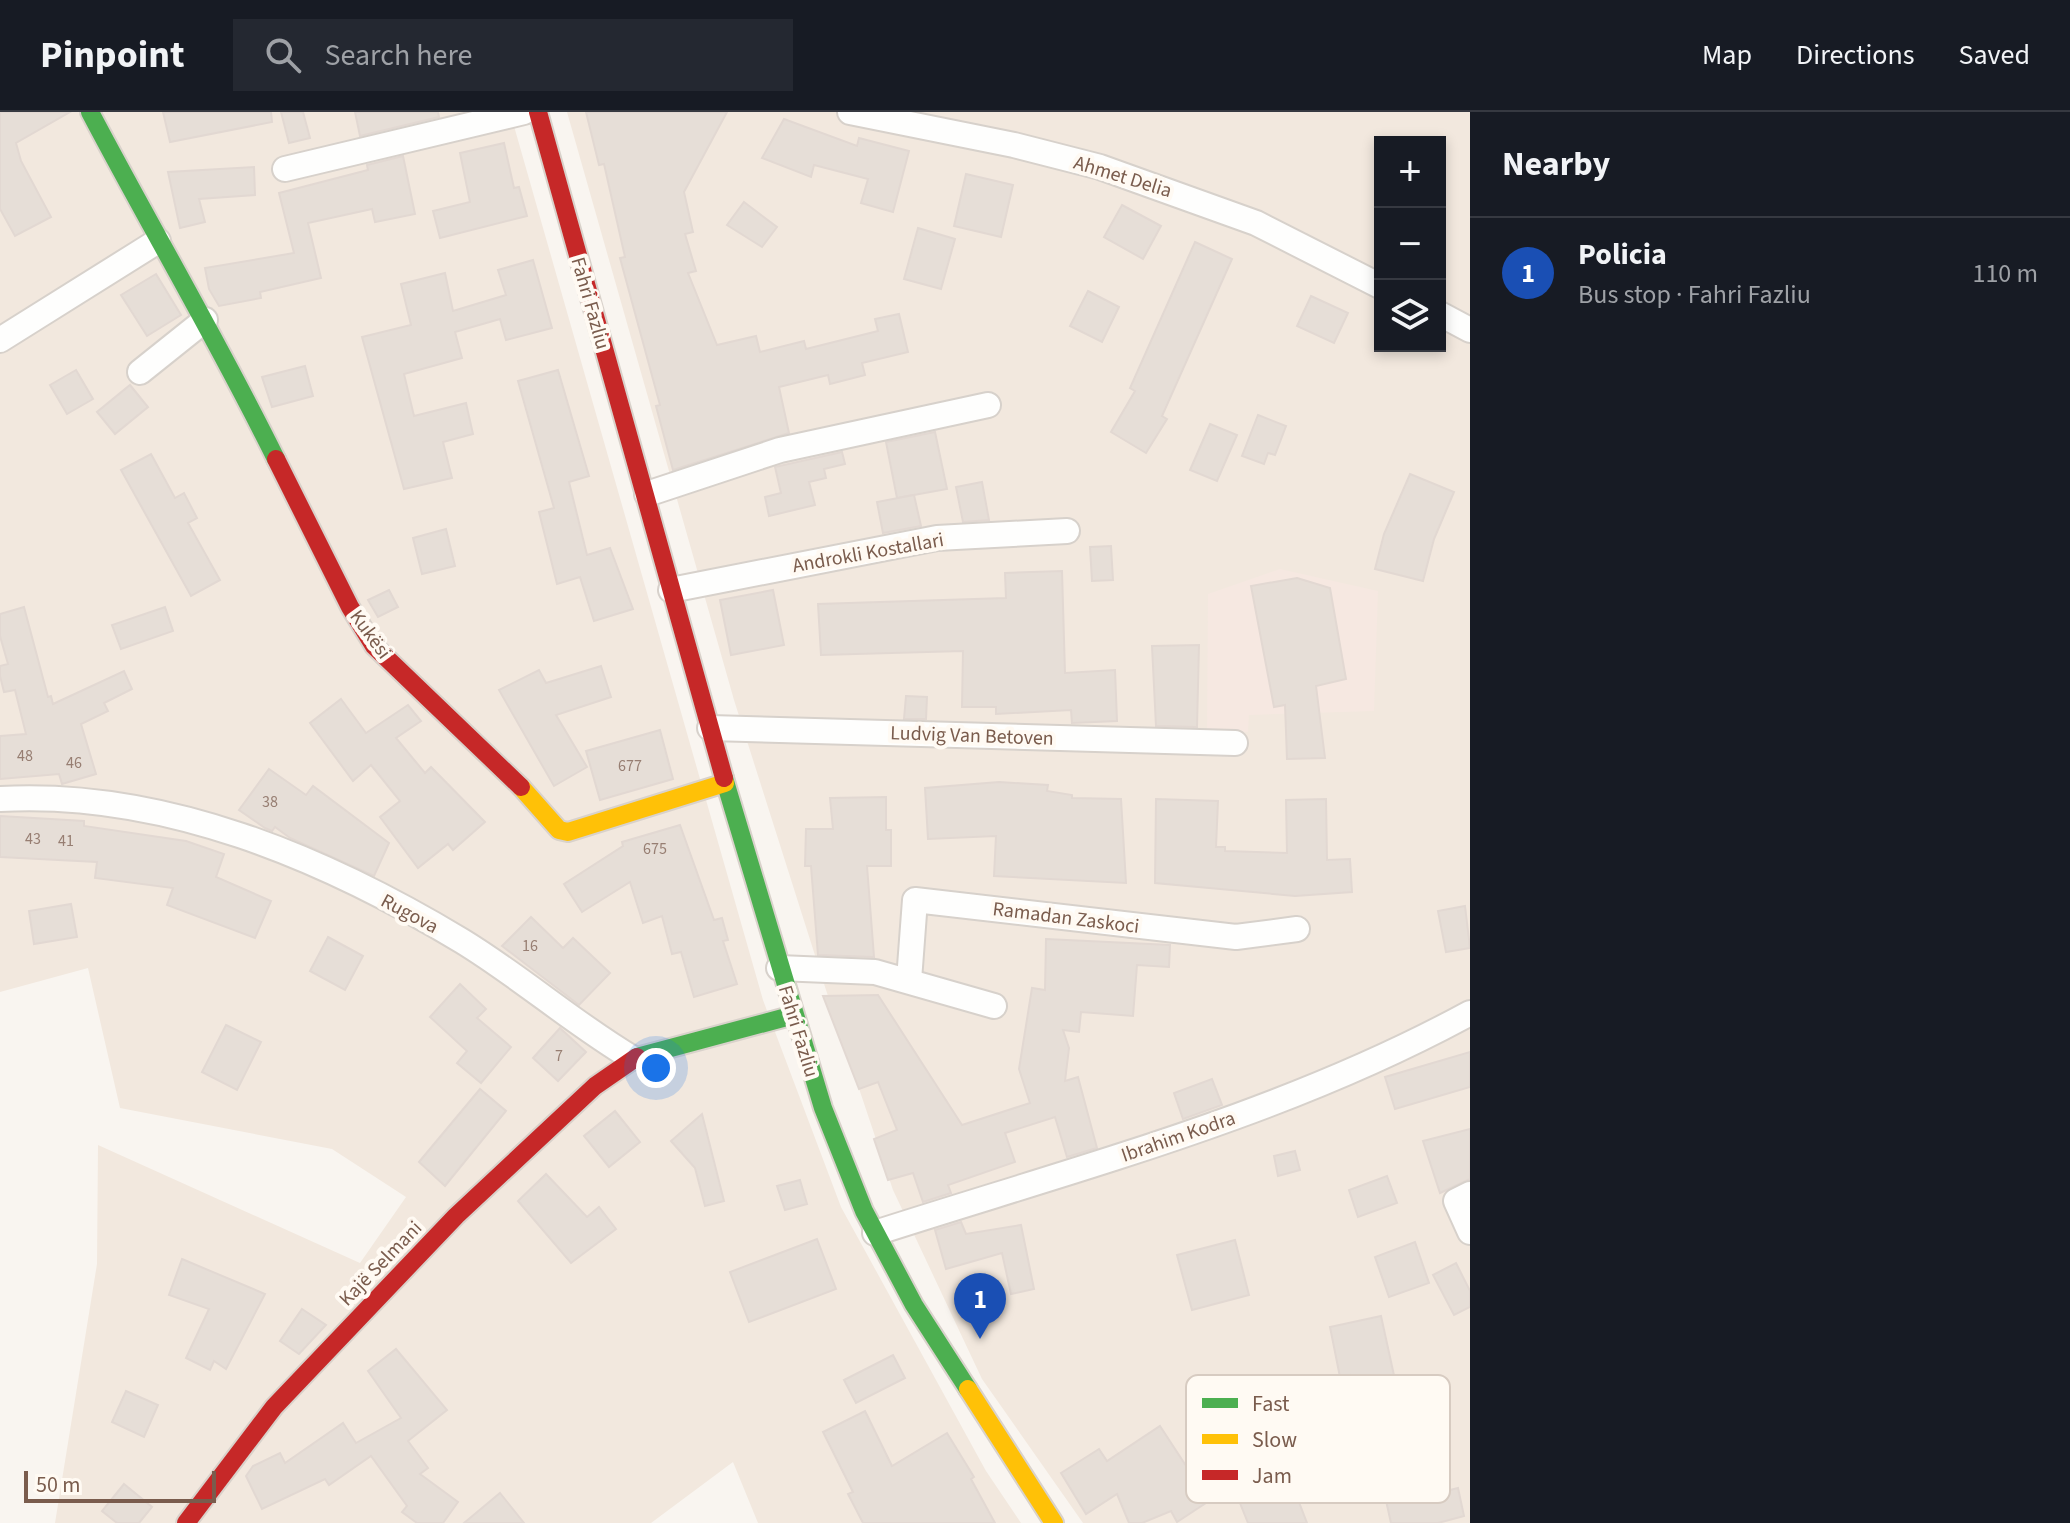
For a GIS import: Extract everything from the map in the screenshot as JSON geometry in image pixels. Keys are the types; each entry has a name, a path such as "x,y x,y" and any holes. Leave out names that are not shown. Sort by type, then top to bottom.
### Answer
{"street":[{"name":"Kukësi","path":"90,112 158,241 205,320 344,595 374,646 506,771 559,830 568,832 725,783"},
{"path":"285,169 524,112"},
{"name":"Fahri Fazliu","path":"538,112 647,494 725,783 779,968 836,1144 875,1233 944,1355 1054,1523"},
{"name":"Ahmet Delia","path":"850,112 1014,145 1115,172 1256,223 1374,283"},
{"path":"0,340 158,241"},
{"path":"1446,317 1470,330"},
{"path":"140,372 205,320"},
{"path":"647,494 780,450 988,405"},
{"name":"Androkli Kostallari","path":"671,590 937,538 1067,531"},
{"name":"Ludvig Van Betoven","path":"710,728 1235,743"},
{"name":"Rugova","path":"0,799 70,797 162,811 275,850 384,899 464,942 632,1058"},
{"name":"Ramadan Zaskoci","path":"909,980 915,900 1236,937 1297,929"},
{"path":"779,968 844,969 909,980 994,1006"},
{"name":"Ibrahim Kodra","path":"875,1233 1161,1144 1263,1107 1375,1062 1470,1013"},
{"path":"632,1058 794,1015"},
{"name":"Kajë Selmani","path":"186,1523 274,1407 456,1216 595,1086 632,1058"},
{"path":"1470,1194 1456,1201 1470,1232"}],"shaded area":[{"path":"0,112 510,112 763,1000 841,1207 986,1471 1021,1523 758,1523 733,1462 651,1523 55,1523 97,1264 98,1145 360,1263 406,1197 332,1149 120,1108 88,968 0,992"},
{"path":"567,112 1470,112 1470,1523 1083,1523 982,1379 893,1190 734,700"},
{"path":"1280,569 1378,591 1374,711 1249,715 1248,732 1207,730 1208,594"}],"building":[{"path":"0,112 70,112 16,143 21,161 51,217 15,236 0,209"},
{"path":"163,112 271,112 272,122 170,142"},
{"path":"281,112 303,112 310,138 289,143"},
{"path":"355,112 438,112 439,117 360,136"},
{"path":"586,112 727,112 684,192 693,232 685,234 696,271 688,273 717,345 756,336 760,352 804,341 806,349 878,331 875,319 899,314 908,352 862,363 865,375 830,384 828,375 779,387 789,433 673,470 656,406 660,405 620,258 625,257 604,164 599,165"},
{"path":"784,119 857,146 859,138 909,151 893,212 861,203 868,179 814,165 811,177 762,158"},
{"path":"504,143 514,188 519,187 527,216 440,238 433,211 470,202 460,153"},
{"path":"403,156 415,214 375,222 372,209 308,223 321,278 260,292 261,298 219,306 209,289 205,268 294,253 279,193 368,170 367,165"},
{"path":"254,167 255,195 199,199 205,222 180,228 168,172"},
{"path":"966,174 1013,185 1001,237 954,226"},
{"path":"744,202 777,227 762,247 727,225"},
{"path":"1122,205 1161,226 1143,259 1104,237"},
{"path":"918,228 955,239 941,289 904,279"},
{"path":"1195,242 1232,259 1162,416 1167,419 1146,453 1111,432 1135,391 1130,388"},
{"path":"533,260 552,328 506,340 500,319 455,332 462,358 404,374 414,416 466,403 473,434 443,442 452,478 404,489 362,337 411,325 401,284 445,273 453,311 506,295 498,270"},
{"path":"156,274 181,315 147,336 121,295"},
{"path":"1088,291 1119,307 1102,342 1070,326"},
{"path":"1311,296 1348,313 1334,343 1297,326"},
{"path":"305,366 313,396 272,407 262,377"},
{"path":"76,370 93,399 67,414 50,385"},
{"path":"558,370 589,476 569,482 587,555 610,548 633,609 594,621 580,577 557,584 539,512 554,508 518,381"},
{"path":"130,385 148,407 115,434 97,412"},
{"path":"1258,415 1286,426 1275,455 1268,453 1264,464 1242,456"},
{"path":"1210,424 1237,435 1217,481 1190,470"},
{"path":"935,432 947,489 897,498 886,442"},
{"path":"842,452 845,464 824,469 826,478 809,482 815,505 769,516 765,497 781,493 775,467"},
{"path":"151,454 175,498 184,493 197,518 188,523 220,580 191,596 121,470"},
{"path":"1410,474 1454,492 1434,539 1423,581 1375,569 1384,534"},
{"path":"982,482 989,520 963,522 956,487"},
{"path":"914,495 921,526 883,533 877,502"},
{"path":"446,529 455,566 422,574 413,538"},
{"path":"1111,546 1113,580 1092,581 1090,547"},
{"path":"1062,571 1065,673 1115,670 1117,721 1072,723 1071,710 996,714 996,707 962,707 963,651 821,655 818,604 1006,598 1005,573"},
{"path":"1297,578 1330,588 1346,679 1316,686 1325,758 1287,759 1285,705 1274,707 1251,586"},
{"path":"389,590 398,607 378,617 368,600"},
{"path":"773,590 784,645 731,655 720,600"},
{"path":"24,607 48,697 51,696 53,704 124,671 132,689 104,703 108,711 81,724 96,774 62,784 59,774 0,779 0,736 26,734 15,690 4,692 0,676 0,666 8,664 0,636 0,614"},
{"path":"165,607 173,631 121,649 112,625"},
{"path":"1199,645 1197,727 1156,726 1152,646"},
{"path":"601,666 611,697 556,715 587,767 554,786 499,690 539,670 546,683"},
{"path":"906,696 927,697 926,719 904,719"},
{"path":"341,699 366,733 408,705 421,721 396,738 425,773 431,767 485,822 453,850 448,844 418,868 380,817 400,801 371,765 353,781 310,723"},
{"path":"660,730 673,779 600,800 586,751"},
{"path":"269,769 306,795 313,786 389,843 374,876 290,838 275,827 272,831 265,828 239,810"},
{"path":"999,782 1048,785 1047,791 1072,795 1072,798 1121,799 1126,883 994,876 996,836 928,839 925,788"},
{"path":"886,797 886,830 891,830 891,866 867,866 874,957 818,955 811,866 805,866 806,829 833,829 830,798"},
{"path":"1156,799 1218,801 1216,847 1225,847 1225,851 1287,853 1286,800 1326,799 1327,860 1350,859 1352,892 1295,896 1155,883"},
{"path":"0,816 84,821 84,826 186,841 224,854 216,877 271,901 255,938 167,905 173,888 95,878 97,862 0,857"},
{"path":"680,825 714,920 722,918 728,940 723,941 737,984 694,997 681,952 672,954 662,916 643,923 630,882 582,912 564,884 623,846 622,842"},
{"path":"71,904 77,937 34,944 29,911"},
{"path":"1465,906 1470,948 1446,952 1438,911"},
{"path":"531,917 563,948 573,938 610,973 579,1005 502,946"},
{"path":"328,937 363,956 345,990 310,971"},
{"path":"1046,939 1170,945 1169,967 1137,965 1133,1016 1081,1012 1079,1032 1063,1030 1069,1048 1065,1081 1078,1077 1097,1148 1067,1157 1055,1117 1005,1133 1015,1162 948,1185 951,1193 923,1202 913,1173 888,1180 874,1139 897,1130 878,1082 859,1089 823,996 878,995 962,1125 1030,1103 1019,1069 1032,988 1045,990"},
{"path":"460,984 486,1009 477,1018 511,1047 481,1083 457,1063 467,1051 430,1017"},
{"path":"226,1025 261,1042 237,1090 202,1072"},
{"path":"560,1028 586,1052 558,1081 533,1058"},
{"path":"1470,1052 1470,1087 1395,1109 1385,1077"},
{"path":"1212,1079 1222,1105 1183,1119 1174,1093"},
{"path":"480,1089 506,1111 445,1186 419,1162"},
{"path":"615,1111 640,1142 609,1167 584,1136"},
{"path":"702,1114 724,1201 705,1206 695,1168 671,1141"},
{"path":"1470,1129 1470,1179 1440,1193 1423,1141"},
{"path":"1295,1151 1300,1170 1278,1176 1274,1156"},
{"path":"546,1174 587,1217 599,1207 616,1229 571,1263 518,1201"},
{"path":"1387,1176 1397,1203 1358,1217 1349,1190"},
{"path":"800,1180 807,1204 785,1210 777,1186"},
{"path":"961,1222 966,1234 1021,1225 1034,1289 1011,1294 1002,1253 946,1269 935,1230"},
{"path":"817,1239 836,1289 749,1322 730,1272"},
{"path":"1235,1240 1249,1295 1192,1310 1177,1255"},
{"path":"1415,1242 1429,1283 1389,1297 1375,1257"},
{"path":"182,1259 265,1294 226,1369 214,1361 210,1370 186,1358 209,1309 169,1295"},
{"path":"1456,1263 1470,1291 1470,1307 1454,1315 1433,1275"},
{"path":"302,1309 326,1325 299,1354 280,1341"},
{"path":"1381,1316 1394,1375 1340,1375 1330,1327"},
{"path":"396,1349 447,1410 408,1441 428,1468 420,1474 458,1502 443,1523 417,1523 402,1512 407,1506 371,1456 329,1485 325,1479 262,1509 246,1476 253,1466 280,1453 285,1463 343,1423 356,1443 401,1418 368,1371"},
{"path":"893,1355 905,1378 856,1403 844,1380"},
{"path":"126,1391 158,1405 144,1437 112,1422"},
{"path":"865,1411 892,1466 947,1433 974,1477 971,1479 995,1523 863,1523 848,1494 853,1492 823,1432"},
{"path":"1160,1426 1186,1466 1186,1503 1206,1503 1177,1522 1171,1511 1142,1523 1129,1523 1117,1494 1086,1514 1061,1473 1099,1449 1107,1461"},
{"path":"124,1484 152,1507 139,1523 117,1523 102,1511"},
{"path":"1458,1488 1464,1516 1438,1523 1391,1523 1387,1503 1450,1503 1450,1490"},
{"path":"500,1493 524,1523 464,1523"},
{"path":"1240,1503 1299,1503 1307,1523 1248,1523"}],"traffic: fast":[{"path":"90,112 276,459"},
{"path":"724,778 823,1108 864,1211 914,1305 968,1389"},
{"path":"637,1057 794,1015"}],"traffic: slow":[{"path":"521,787 559,830 568,832 725,783"},
{"path":"968,1389 1054,1523"}],"traffic: jam":[{"path":"538,112 724,778"},
{"path":"276,459 350,607 374,646 521,787"},
{"path":"186,1523 274,1407 456,1216 595,1086 637,1057"}],"place":[{"name":"Policia","path":"980,1339"}]}
